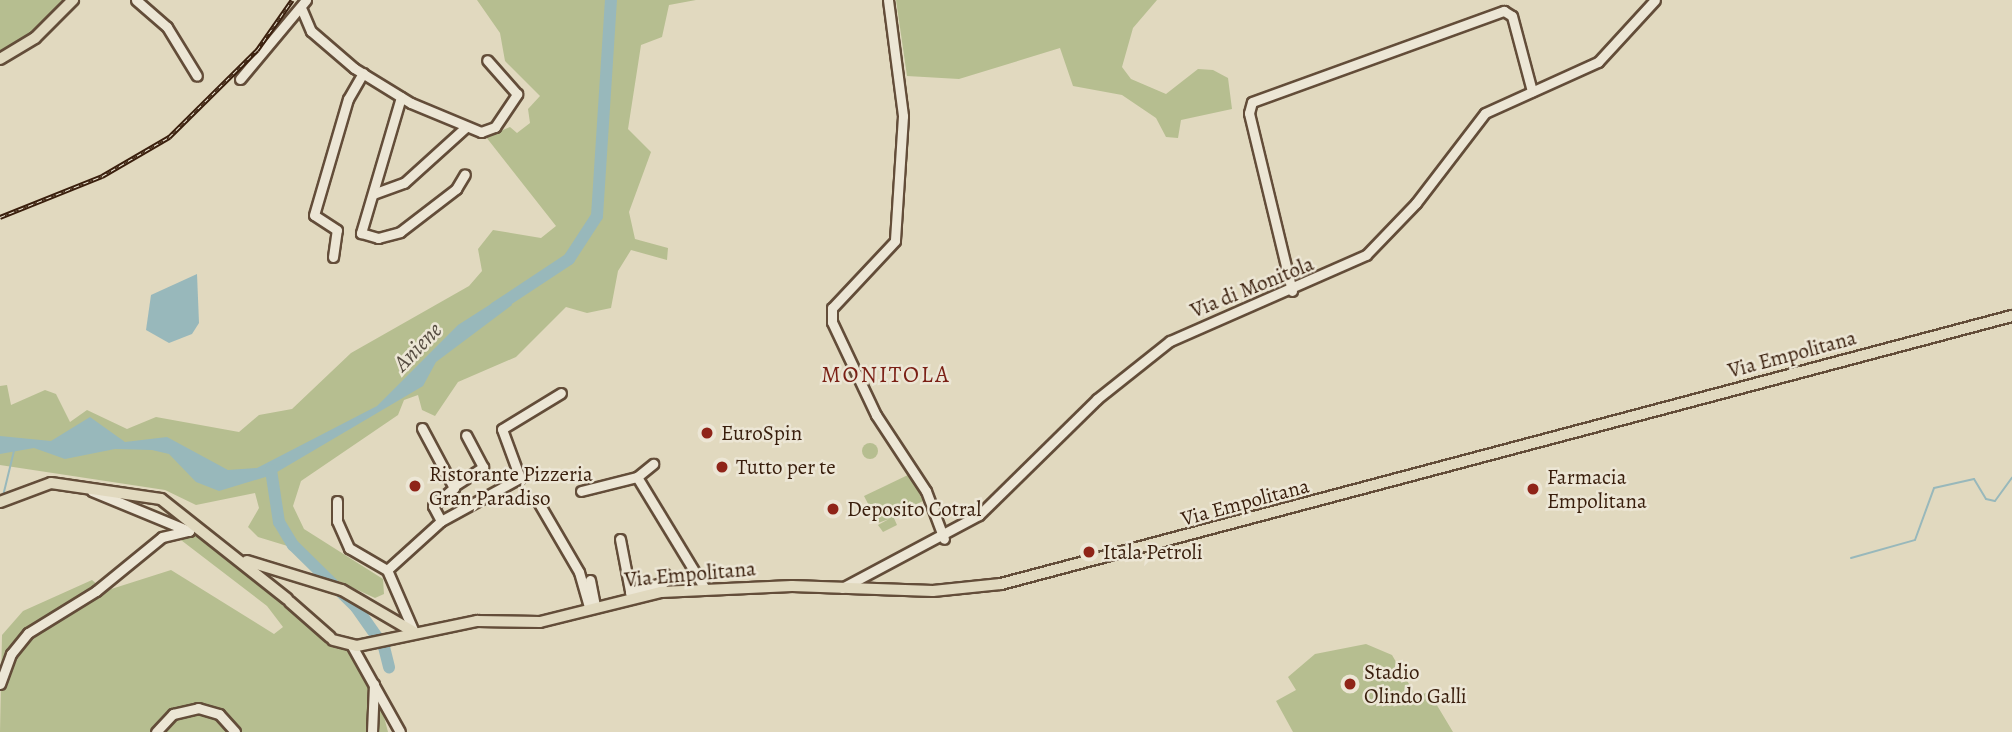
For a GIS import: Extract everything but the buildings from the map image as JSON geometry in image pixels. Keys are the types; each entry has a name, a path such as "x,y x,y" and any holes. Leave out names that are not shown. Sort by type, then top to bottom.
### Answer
{"main road":[{"path":"0,59 40,34 73,0"},
{"name":"Via Empolitana","path":"356,646 393,635 414,632 438,634 477,621 540,622 631,594 705,589 959,590 1037,577 2012,316"},
{"path":"0,502 46,483 167,502 273,587 331,638 356,646"},
{"path":"234,555 282,574 333,587 414,632"},
{"path":"273,587 282,574"},
{"path":"391,617 393,635"}],"street":[{"path":"136,0 169,30 197,76"},
{"path":"888,0 903,116 895,240 832,308 832,322 876,415 926,491 944,538"},
{"name":"Via di Monitola","path":"841,589 944,538 989,508 1080,414 1167,343 1292,291 1376,247 1485,113 1602,59 1655,0"},
{"path":"240,79 304,5 315,35 363,73 401,97 466,127 492,130 517,96 487,60"},
{"path":"1292,291 1249,113 1252,102 1504,11 1512,16 1532,91"},
{"path":"334,257 337,230 314,213 348,99 363,73"},
{"path":"401,97 373,194 359,230 387,237 435,206 464,174"},
{"path":"373,194 404,183 466,127"},
{"path":"387,570 441,521 520,478 502,429 561,393"},
{"path":"422,428 454,486"},
{"path":"441,521 434,504 454,486 483,467 466,435"},
{"path":"582,491 637,477 653,464"},
{"path":"637,477 705,589"},
{"path":"0,684 11,654 28,633 96,591 162,537 188,531 92,491"},
{"path":"537,500 579,572 592,606"},
{"path":"337,502 338,525 349,548 387,570 414,632"},
{"path":"620,538 631,594 664,582 665,574"},
{"path":"590,580 592,606"},
{"path":"356,646 400,732"},
{"path":"372,732 374,684"},
{"path":"156,732 173,714 198,708 221,715 234,732"}],"green space":[{"path":"0,0 62,0 28,38 0,54"},
{"path":"477,0 696,0 669,5 662,37 641,45 628,129 651,152 629,212 635,239 668,248 667,260 631,250 618,271 611,308 587,313 566,307 516,357 458,382 435,416 422,410 418,395 404,400 398,415 301,481 293,506 304,529 383,579 384,594 375,598 325,575 294,548 258,537 248,527 259,508 255,493 196,505 165,490 0,465 0,386 7,385 11,405 45,390 56,394 70,422 87,410 127,429 156,417 239,432 259,415 292,409 351,353 469,286 482,271 478,249 493,230 541,238 556,226 486,137 510,127 517,133 530,123 528,109 540,96 505,61 500,33"},
{"path":"896,0 1157,0 1133,28 1122,67 1131,79 1166,94 1198,69 1213,70 1228,78 1232,109 1181,120 1178,138 1166,137 1156,118 1122,95 1073,86 1060,48 959,79 907,76"},
{"path":"870,443 876,445 876,457 870,459 864,457 862,451 864,445"},
{"path":"910,474 923,501 893,516 897,525 883,532 878,525 889,519 878,523 864,496"},
{"path":"198,531 351,653 381,705 388,732 0,732 2,635 23,611 92,580 105,591 171,570 274,634 283,627 267,606 177,537"},
{"name":"Stadio Olindo Galli","path":"1366,644 1392,655 1416,696 1429,692 1453,732 1293,732 1276,701 1296,690 1288,677 1315,654"}],"water":[{"path":"197,274 199,323 192,334 169,343 146,330 151,295"},
{"name":"Aniene","path":"505,295 512,305 436,362 423,386 272,475 219,491 196,482 169,454 152,450 115,449 65,459 34,448 0,454 0,436 51,441 90,417 125,442 167,437 228,470 257,468 377,406 458,325"}],"waterway":[{"name":"Aniene","path":"495,308 569,259 597,216 611,0"},
{"path":"3,496 14,451"},
{"path":"271,470 279,522 293,545 356,607 384,647 389,667"},
{"path":"1851,558 1915,540 1934,488 1974,479 1986,499 1995,501 2012,478"}],"railway":[{"path":"0,217 102,176 169,137 257,50 292,0"}],"place":[{"name":"EuroSpin","path":"707,433"},
{"name":"Tutto per te","path":"722,467"},
{"name":"Ristorante Pizzeria Gran Paradiso","path":"415,486"},
{"name":"Farmacia Empolitana","path":"1533,489"},
{"name":"Deposito Cotral","path":"833,509"},
{"name":"Itala Petroli","path":"1089,552"},
{"name":"Stadio Olindo Galli","path":"1350,684"}],"district":[{"name":"MONITOLA","path":"886,375"}]}
